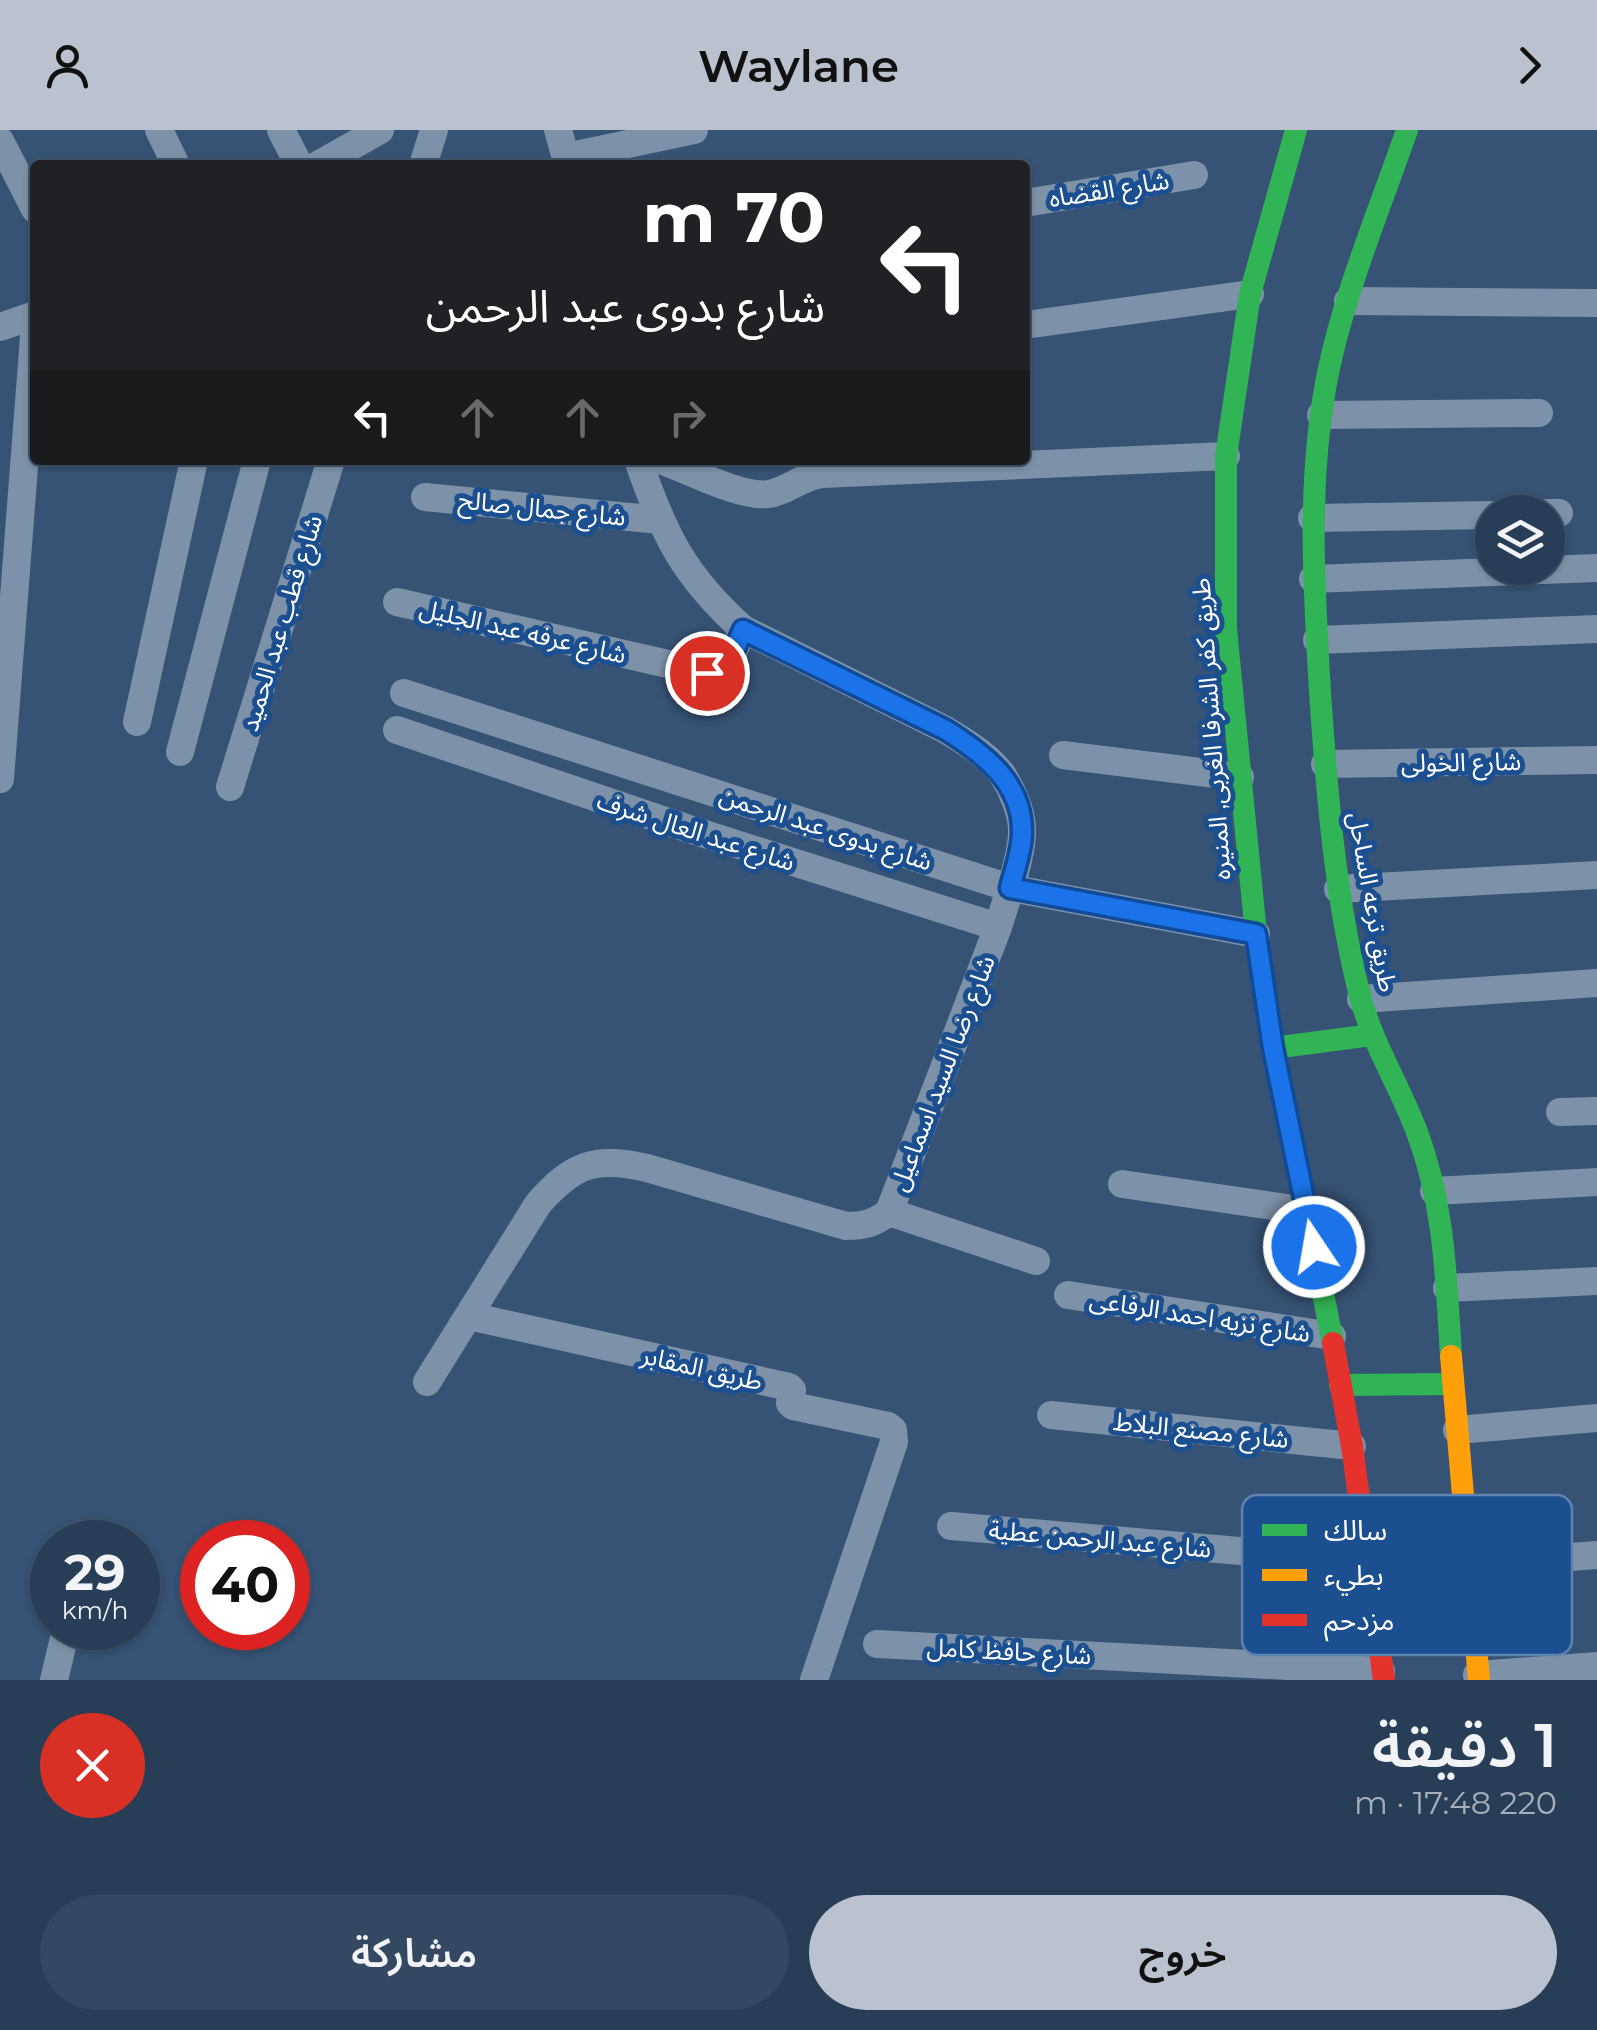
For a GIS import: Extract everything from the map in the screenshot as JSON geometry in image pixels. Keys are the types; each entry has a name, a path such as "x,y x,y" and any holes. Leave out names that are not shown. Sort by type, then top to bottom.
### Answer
{"street":[{"path":"159,130 174,160"},
{"path":"281,130 296,160"},
{"path":"333,160 380,130"},
{"path":"425,160 434,130"},
{"path":"564,151 694,130"},
{"name":"طريق كفر الشرفا الغربى, المنيره","path":"1296,130 1250,294 1226,456 1226,629 1256,934 1273,1048 1332,1336 1359,1495"},
{"name":"طريق ترعه الساحل","path":"1406,130 1334,344 1321,416 1312,518 1313,578 1338,888 1360,999 1372,1036 1418,1136 1444,1239 1462,1495"},
{"path":"4,155 30,200"},
{"name":"شارع القضاه","path":"1030,202 1194,175"},
{"path":"1030,325 1250,294"},
{"path":"1348,301 1597,304"},
{"path":"0,327 30,316"},
{"path":"0,780 30,389"},
{"path":"1321,416 1539,413"},
{"path":"1030,465 1226,456"},
{"path":"137,722 193,465"},
{"path":"180,752 257,465"},
{"name":"شارع قطب عبد الحميد","path":"230,787 329,465"},
{"name":"شارع رضا السيد اسماعيل","path":"427,1382 538,1204 558,1180 586,1166 616,1161 647,1168 846,1226 862,1226 889,1212 1010,888 1022,833 1016,800 1001,772 946,730 743,630 717,606 676,551 640,465"},
{"path":"674,465 746,493 764,495 822,474 1024,465"},
{"name":"شارع جمال صالح","path":"425,496 660,520"},
{"path":"1312,518 1475,514"},
{"path":"1313,578 1597,568"},
{"name":"شارع عرفه عبد الجليل","path":"397,602 707,673 728,663 743,630"},
{"path":"1316,640 1597,628"},
{"name":"شارع بدوى عبد الرحمن","path":"404,692 1010,888 1256,934"},
{"name":"شارع عبد العال شرف","path":"397,730 656,818 998,926"},
{"path":"1063,754 1240,777"},
{"name":"شارع الخولى","path":"1325,764 1597,760"},
{"path":"1338,888 1597,874"},
{"path":"1360,999 1597,984"},
{"path":"1273,1048 1372,1036"},
{"path":"1560,1112 1597,1111"},
{"path":"1434,1191 1597,1182"},
{"path":"1122,1184 1307,1211"},
{"path":"889,1212 1036,1261"},
{"path":"1447,1288 1597,1281"},
{"name":"شارع نزيه احمد الرفاعى","path":"1068,1296 1332,1336"},
{"name":"طريق المقابر","path":"469,1316 790,1387 793,1406 893,1430 894,1442 814,1680"},
{"path":"1340,1384 1453,1384"},
{"name":"شارع مصنع البلاط","path":"1051,1414 1352,1446"},
{"path":"1457,1430 1597,1418"},
{"name":"شارع عبد الرحمن عطية","path":"951,1526 1242,1551"},
{"path":"1572,1558 1597,1556"},
{"name":"شارع حافظ كامل","path":"877,1644 1382,1675"},
{"path":"54,1680 61,1650"},
{"path":"1478,1677 1597,1666"}],"traffic: fast":[{"path":"1296,130 1250,294 1226,456 1226,629 1256,934 1273,1048 1333,1343"},
{"path":"1407,130 1351,287 1326,383 1316,460 1314,576 1326,769 1345,924 1366,1017 1417,1132 1433,1188 1443,1243 1451,1356"},
{"path":"1273,1048 1372,1035"},
{"path":"1340,1385 1453,1384"}],"traffic: slow":[{"path":"1451,1356 1463,1495"},
{"path":"1477,1655 1479,1680"}],"traffic: jam":[{"path":"1333,1343 1359,1495"},
{"path":"1381,1655 1384,1680"}],"route":[{"path":"707,673 728,663 743,630 946,730 977,750 1001,772 1016,800 1022,833 1010,888 1256,934 1273,1048 1314,1247"}]}
